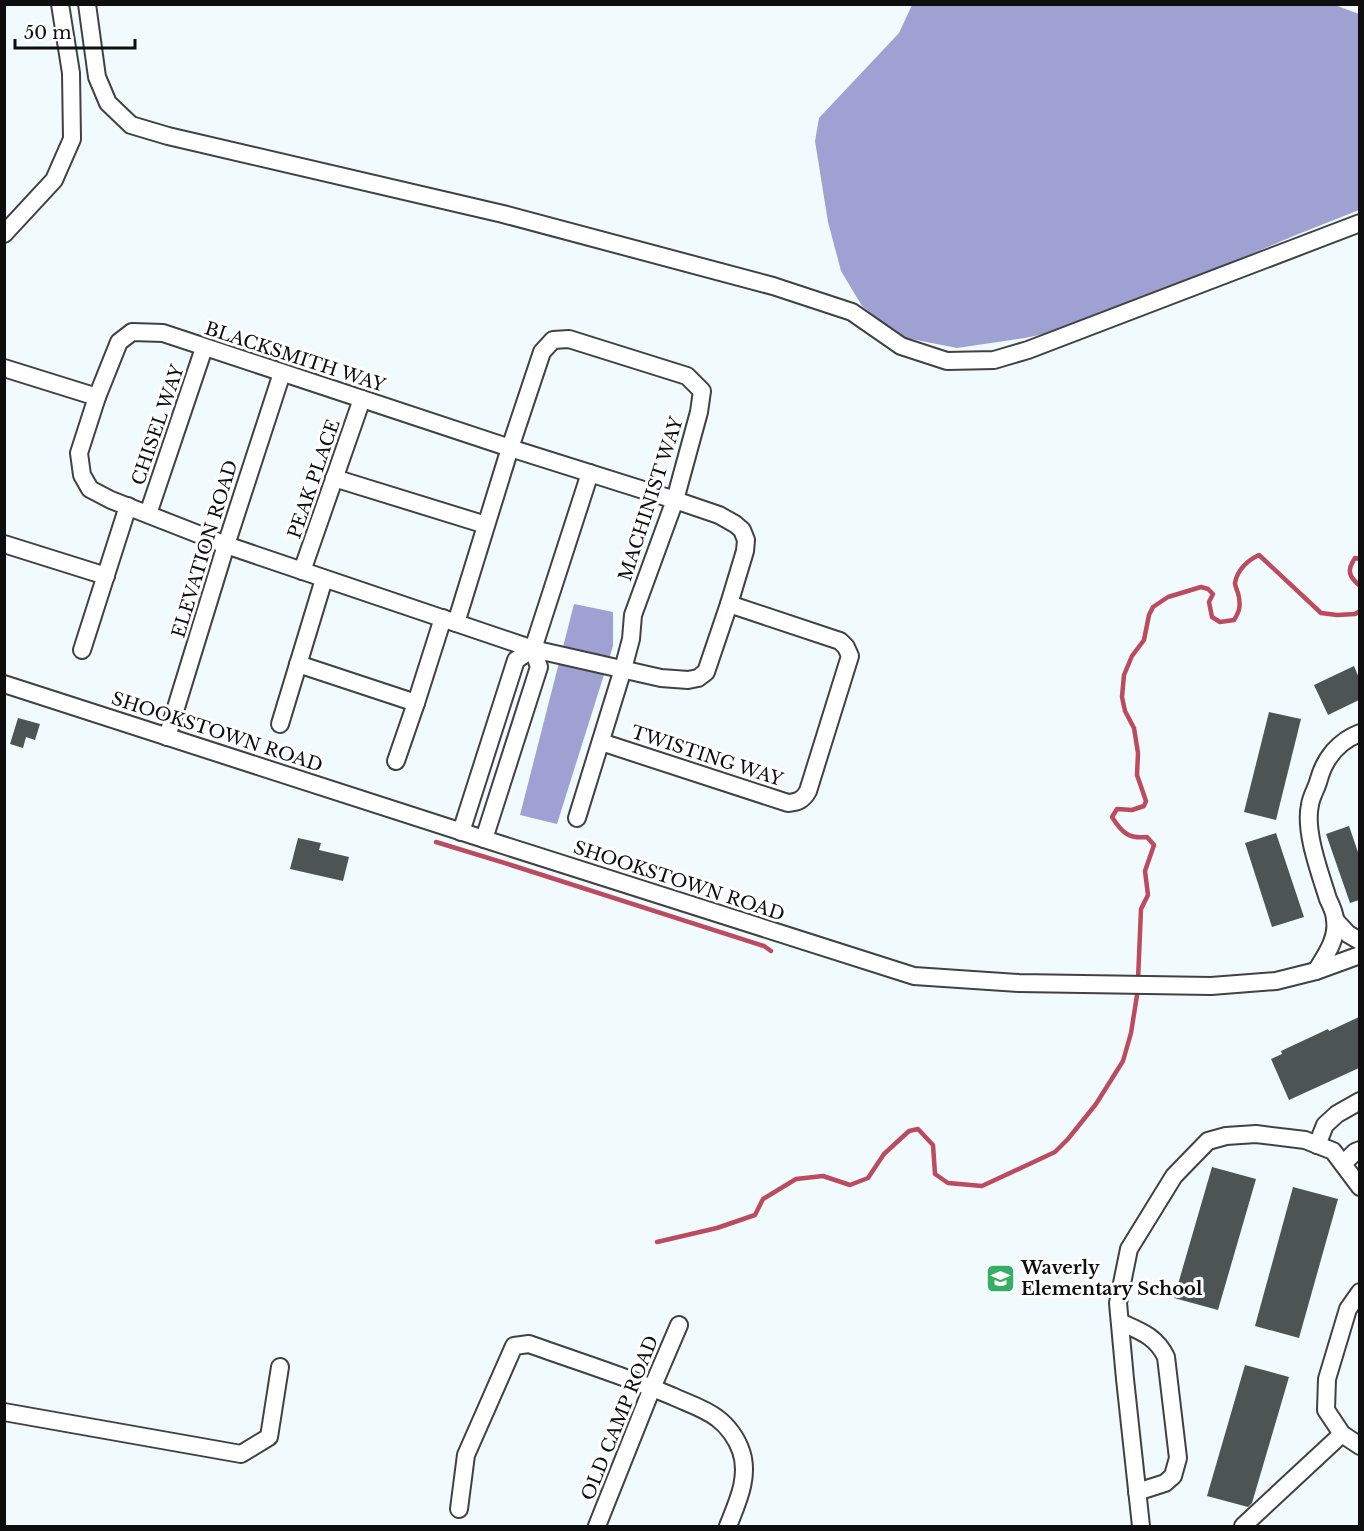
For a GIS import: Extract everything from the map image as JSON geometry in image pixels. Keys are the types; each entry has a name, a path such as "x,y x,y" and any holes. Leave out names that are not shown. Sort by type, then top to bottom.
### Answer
{"street":[{"path":"4,234 54,180 72,139 71,73 60,4"},
{"path":"87,4 97,77 108,103 131,125 168,136 503,214 773,286 852,312 901,346 947,361 994,360 1028,350 1359,223"},
{"name":"BLACKSMITH WAY","path":"132,332 163,333 204,348 675,500 719,515 735,524 742,530 746,540 745,551 706,672 698,678 688,680 661,678 533,649 226,545 111,500 90,489 82,475 80,453 97,397 120,342 132,332"},
{"name":"MACHINIST WAY","path":"396,761 416,703 486,525 542,352 553,340 569,339 687,376 702,391 699,412 675,500 633,615 631,639 623,669 577,818"},
{"name":"CHISEL WAY","path":"148,514 204,348"},
{"path":"4,368 97,397"},
{"name":"ELEVATION ROAD","path":"167,737 282,372"},
{"name":"PEAK PLACE","path":"302,571 362,399"},
{"path":"483,839 539,667 533,649 590,473"},
{"path":"334,478 486,525"},
{"path":"82,650 128,506"},
{"path":"4,544 106,576"},
{"path":"280,724 324,579"},
{"name":"TWISTING WAY","path":"601,742 788,803 804,798 850,656 840,641 729,604"},
{"path":"461,832 516,660 533,649"},
{"path":"297,664 416,703"},
{"name":"SHOOKSTOWN ROAD","path":"4,684 915,976 1019,983 1211,986 1276,981 1316,971 1359,955"},
{"path":"1359,733 1341,742 1328,758 1310,804 1308,817 1318,865 1336,921 1348,934 1359,941"},
{"path":"1316,971 1329,951 1336,921"},
{"path":"1317,1145 1325,1125 1337,1114 1359,1101"},
{"path":"1142,1527 1118,1303 1129,1249 1174,1176 1208,1141 1226,1136 1256,1134 1305,1140 1334,1151 1359,1187"},
{"path":"1343,1164 1359,1150"},
{"path":"1359,1292 1348,1309 1327,1379 1326,1410 1342,1434 1359,1446"},
{"path":"1120,1322 1150,1337 1161,1346 1166,1357 1178,1458 1173,1476 1164,1483 1137,1492"},
{"name":"OLD CAMP ROAD","path":"597,1527 679,1325"},
{"path":"459,1509 466,1455 514,1346 529,1344 652,1388 704,1410 719,1419 734,1435 742,1452 744,1468 741,1491 728,1527"},
{"path":"4,1412 241,1454 269,1437 280,1367"},
{"path":"1243,1527 1342,1434"}],"shaded area":[{"path":"1332,4 1359,14 1359,210 1162,292 1058,331 957,348 901,337 862,306 841,271 828,222 815,141 819,118 899,33 912,5"},
{"path":"574,604 613,612 613,646 557,824 520,815"}],"building":[{"path":"1354,666 1359,678 1359,700 1328,715 1314,685"},
{"path":"1269,712 1301,719 1276,820 1244,812"},
{"path":"18,718 40,724 35,740 26,737 23,748 10,744"},
{"path":"1349,826 1359,855 1359,900 1350,903 1326,834"},
{"path":"1276,833 1304,917 1272,927 1245,843"},
{"path":"298,838 321,843 319,850 349,857 343,881 290,869"},
{"path":"1359,1017 1359,1068 1289,1100 1271,1059 1282,1054 1281,1051"},
{"path":"1212,1167 1256,1179 1218,1310 1174,1298"},
{"path":"1293,1187 1338,1199 1299,1338 1255,1326"},
{"path":"1245,1365 1289,1377 1252,1503 1248,1507 1207,1496"}],"waterway":[{"path":"1138,980 1141,909 1148,895 1145,871 1154,845 1147,837 1126,834 1112,817 1117,809 1132,810 1144,806 1146,801 1137,775 1138,753 1134,728 1125,711 1122,697 1124,675 1132,656 1144,640 1153,607 1168,597 1201,587 1213,594 1209,602 1212,617 1220,622 1234,620 1240,604 1235,584 1236,578 1244,566 1259,555 1321,613 1337,615 1355,614 1360,611"},
{"path":"1360,559 1355,558 1350,569 1351,576 1360,586"},
{"path":"436,842 764,946 771,951"},
{"path":"657,1242 717,1228 755,1215 763,1199 796,1179 823,1176 850,1185 868,1178 884,1154 909,1131 918,1129 933,1145 935,1174 948,1183 982,1186 1055,1152 1096,1104 1123,1061 1131,1033 1138,989"}],"place":[{"name":"Waverly Elementary School","path":"1000,1278"}]}
